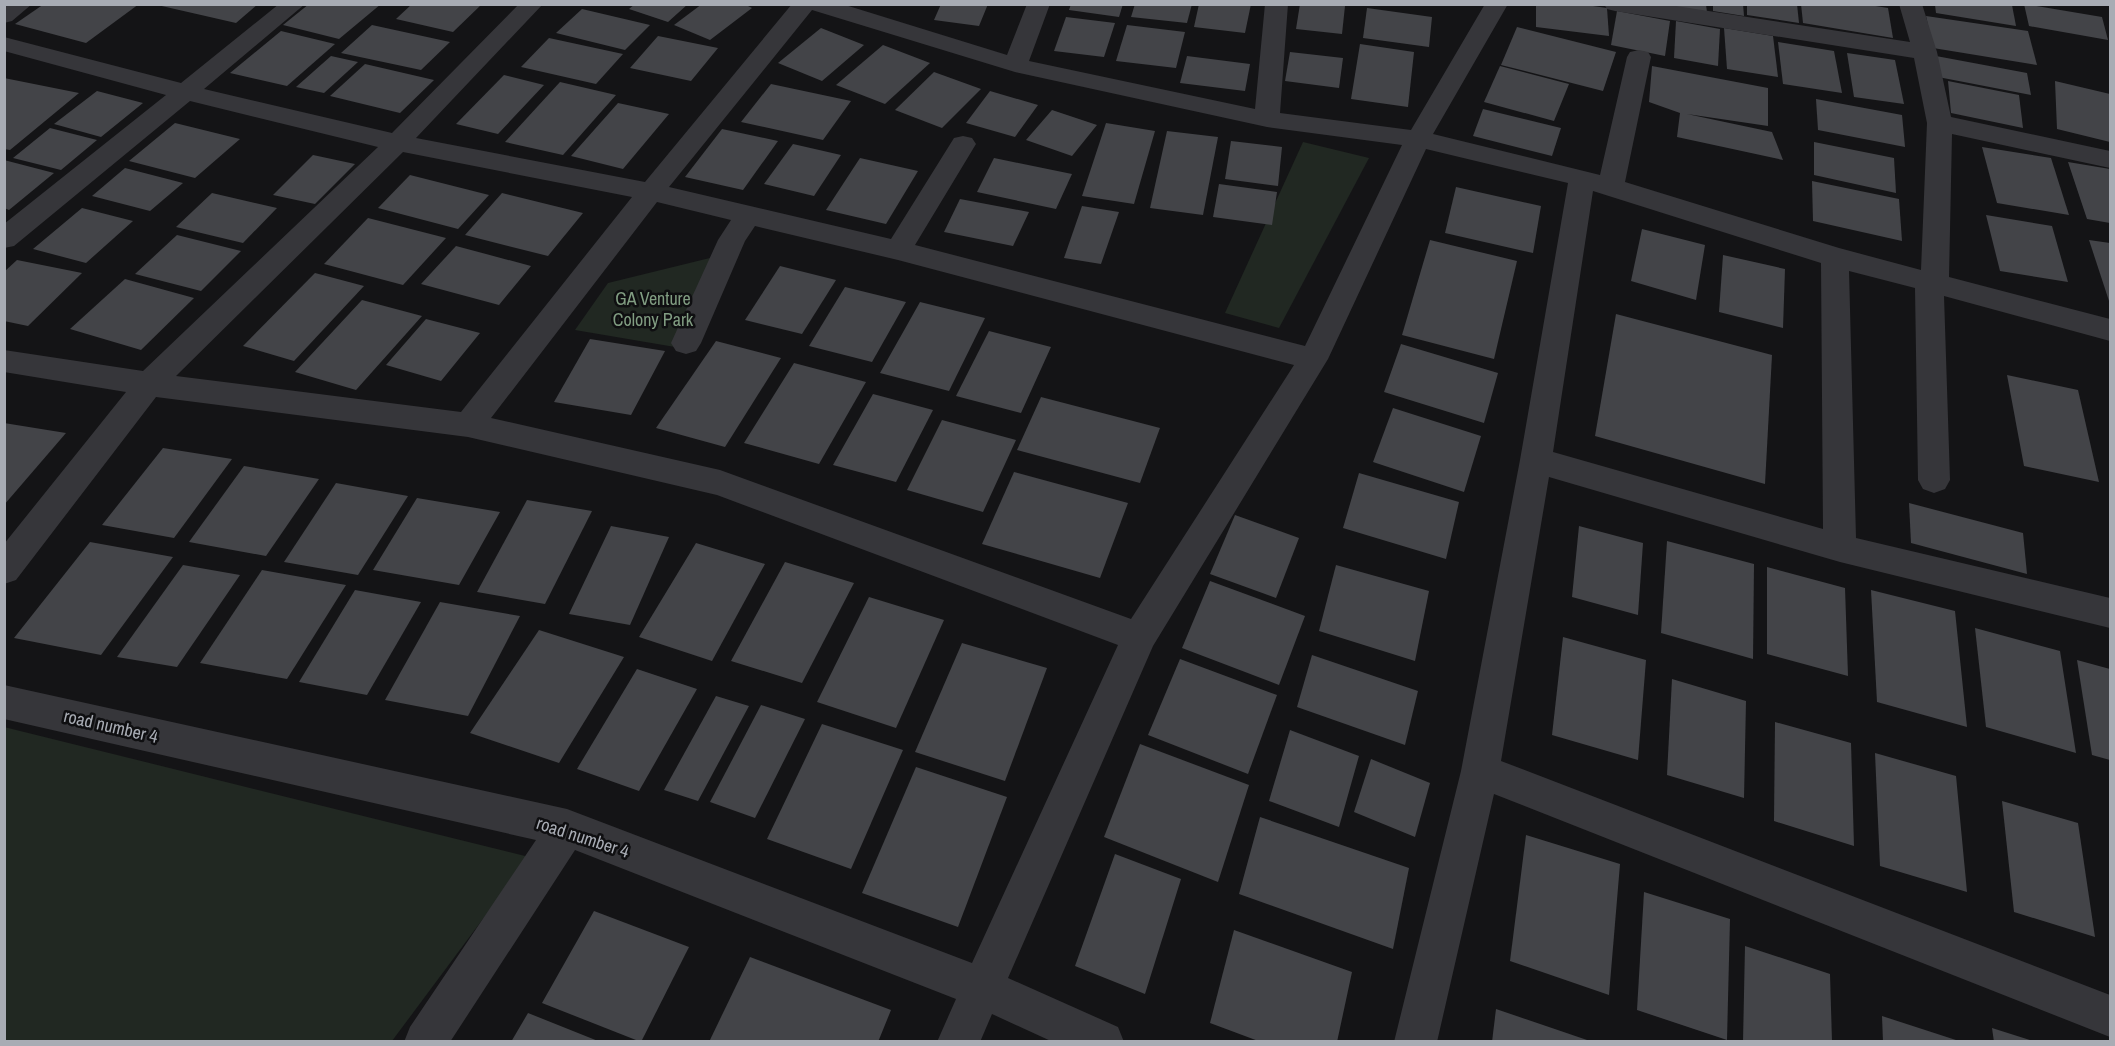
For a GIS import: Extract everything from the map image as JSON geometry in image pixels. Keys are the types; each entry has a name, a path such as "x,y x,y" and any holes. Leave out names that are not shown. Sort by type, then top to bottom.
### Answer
{"street":[{"path":"4,16 21,4"},
{"path":"4,238 294,4"},
{"path":"4,570 149,384 397,143 532,4"},
{"path":"468,425 651,192 805,4"},
{"path":"816,4 1015,65 1267,119 1418,139 1596,183 1835,257 2110,330"},
{"path":"1015,65 1039,4"},
{"path":"1267,119 1277,4"},
{"path":"958,1041 1139,637 1313,358 1418,139 1497,4"},
{"path":"1615,4 1925,52"},
{"path":"1910,4 1925,52 1940,123 1932,282 1934,480"},
{"path":"4,44 184,92 397,143 651,192 898,250 1313,358"},
{"path":"1415,1041 1480,771 1536,460 1596,183 1639,57"},
{"path":"1940,123 2110,159"},
{"path":"898,250 963,144"},
{"path":"686,343 732,240 748,215"},
{"path":"1835,257 1840,548"},
{"path":"4,361 149,384 468,425 720,483 1139,637"},
{"path":"1536,460 1840,548 2110,613"},
{"name":"road number 4","path":"4,702 567,828 982,988 1103,1041"},
{"path":"1480,771 2110,1016"},
{"path":"425,1041 567,828"}],"green space":[{"path":"1303,142 1369,158 1279,328 1225,313"},
{"name":"GA Venture Colony Park","path":"718,256 675,347 575,330 608,283"},
{"path":"4,727 529,857 392,1041 5,1041"}],"building":[{"path":"44,4 139,4 86,43 15,24"},
{"path":"153,4 258,4 236,23"},
{"path":"309,4 381,4 339,39 283,25"},
{"path":"412,4 482,4 453,32 396,19"},
{"path":"635,4 688,4 668,22 629,9"},
{"path":"702,4 744,4 752,8 710,40 674,25"},
{"path":"941,4 988,4 979,26 934,20"},
{"path":"1071,4 1123,4 1119,17 1069,10"},
{"path":"1135,4 1192,4 1187,23 1131,17"},
{"path":"1199,4 1251,4 1245,33 1194,27"},
{"path":"1300,4 1345,6 1342,34 1296,29"},
{"path":"1536,4 1579,4 1607,8 1609,36 1536,27"},
{"path":"1668,4 1706,4 1707,13 1669,8"},
{"path":"1713,4 1743,4 1744,16 1713,11"},
{"path":"1747,4 1797,4 1799,23 1747,15"},
{"path":"1801,4 1863,4 1888,8 1893,38 1803,23"},
{"path":"2024,4 2102,17 2108,40 2029,26"},
{"path":"1935,5 2012,5 2016,26 1936,13"},
{"path":"1367,8 1432,17 1429,47 1363,38"},
{"path":"582,9 650,25 625,50 556,33"},
{"path":"1617,11 1670,21 1665,56 1611,45"},
{"path":"1926,16 2028,31 2037,65 1933,48"},
{"path":"1066,17 1115,23 1104,57 1054,51"},
{"path":"1676,21 1720,29 1718,66 1674,58"},
{"path":"372,25 450,42 421,70 341,53"},
{"path":"1127,25 1185,32 1176,68 1116,61"},
{"path":"1517,27 1616,52 1603,91 1501,65"},
{"path":"821,28 864,45 822,81 778,63"},
{"path":"1724,28 1773,36 1778,77 1727,69"},
{"path":"281,31 335,44 287,86 230,73"},
{"path":"658,36 718,48 691,81 630,68"},
{"path":"549,38 623,54 596,84 521,67"},
{"path":"1778,42 1834,51 1842,93 1783,84"},
{"path":"1360,44 1414,52 1408,107 1351,99"},
{"path":"883,45 930,63 885,104 836,85"},
{"path":"1290,52 1343,58 1339,88 1285,81"},
{"path":"1847,53 1895,60 1904,104 1854,97"},
{"path":"331,56 358,62 324,93 296,87"},
{"path":"1187,56 1250,64 1245,91 1180,83"},
{"path":"1936,56 2027,73 2031,95 1938,77"},
{"path":"365,64 434,80 400,113 330,96"},
{"path":"1500,66 1569,84 1554,121 1484,102"},
{"path":"1652,66 1768,88 1768,126 1687,114 1772,132 1783,160 1677,137 1680,113 1649,102"},
{"path":"934,72 981,89 942,128 895,110"},
{"path":"504,75 544,85 498,134 456,124"},
{"path":"4,78 79,93 10,150 4,149"},
{"path":"1948,81 2019,95 2023,128 1951,113"},
{"path":"2055,81 2110,94 2110,142 2057,129"},
{"path":"560,82 616,95 563,155 505,142"},
{"path":"771,84 851,101 823,140 741,122"},
{"path":"97,91 143,103 101,137 54,124"},
{"path":"990,91 1038,105 1015,137 966,123"},
{"path":"1816,99 1902,115 1905,147 1818,130"},
{"path":"618,103 669,114 623,169 571,156"},
{"path":"1483,109 1561,128 1552,156 1473,136"},
{"path":"1052,110 1097,125 1072,156 1026,140"},
{"path":"175,123 240,139 195,178 129,161"},
{"path":"1106,123 1155,131 1134,204 1082,196"},
{"path":"50,128 97,140 61,170 13,158"},
{"path":"722,129 778,141 743,190 685,177"},
{"path":"1167,131 1218,137 1203,215 1150,208"},
{"path":"1231,141 1282,147 1278,186 1225,179"},
{"path":"1814,142 1894,158 1896,193 1814,175"},
{"path":"793,144 841,155 814,196 764,184"},
{"path":"1982,147 2051,158 2069,215 1997,203"},
{"path":"313,155 355,164 315,204 273,195"},
{"path":"860,158 918,171 886,224 826,210"},
{"path":"994,158 1072,174 1056,209 977,192"},
{"path":"4,160 54,173 9,210 4,208"},
{"path":"2068,162 2110,169 2110,223 2087,219"},
{"path":"125,168 183,183 150,211 92,196"},
{"path":"410,175 489,195 458,229 378,208"},
{"path":"1812,181 1899,199 1902,241 1813,221"},
{"path":"1219,184 1277,192 1272,225 1213,217"},
{"path":"1456,187 1541,206 1533,253 1445,233"},
{"path":"212,193 277,208 243,243 176,227"},
{"path":"502,193 583,213 548,256 465,235"},
{"path":"960,199 1029,212 1013,246 944,232"},
{"path":"1082,206 1119,212 1101,264 1064,258"},
{"path":"82,208 133,221 86,263 33,249"},
{"path":"1986,215 2052,226 2068,282 2000,271"},
{"path":"368,218 446,238 403,285 324,264"},
{"path":"1642,229 1705,245 1696,300 1631,281"},
{"path":"177,235 241,251 201,291 135,274"},
{"path":"1430,240 1517,261 1494,359 1402,335"},
{"path":"2089,240 2110,243 2110,304"},
{"path":"456,246 531,266 499,305 421,284"},
{"path":"1723,255 1785,269 1783,328 1719,312"},
{"path":"17,260 82,273 28,326 4,321 4,272"},
{"path":"780,266 836,280 802,334 745,320"},
{"path":"315,273 364,286 294,361 243,346"},
{"path":"125,279 194,298 141,350 70,329"},
{"path":"845,287 906,302 872,362 809,346"},
{"path":"362,300 422,316 356,390 295,372"},
{"path":"920,302 985,318 949,391 880,373"},
{"path":"1616,314 1772,355 1765,484 1595,436"},
{"path":"426,319 480,333 441,381 386,365"},
{"path":"989,331 1051,347 1021,413 956,396"},
{"path":"590,339 665,351 631,415 554,402"},
{"path":"716,341 781,358 725,447 656,428"},
{"path":"1401,344 1498,373 1484,423 1384,392"},
{"path":"794,363 866,382 819,464 744,443"},
{"path":"2007,375 2078,390 2099,482 2024,466"},
{"path":"873,394 933,410 896,482 833,465"},
{"path":"1041,397 1160,428 1140,483 1017,450"},
{"path":"1393,408 1481,436 1464,492 1373,462"},
{"path":"942,420 1016,440 983,512 907,490"},
{"path":"4,423 66,433 4,505"},
{"path":"163,448 232,459 174,538 102,525"},
{"path":"244,466 319,479 266,556 189,542"},
{"path":"1014,472 1128,503 1100,578 982,544"},
{"path":"1359,473 1459,502 1446,559 1343,528"},
{"path":"336,483 408,496 358,575 284,562"},
{"path":"417,498 500,512 459,585 373,570"},
{"path":"527,500 592,511 545,604 477,592"},
{"path":"1909,503 2023,533 2027,574 1911,543"},
{"path":"1235,515 1299,538 1276,598 1210,574"},
{"path":"611,526 669,537 630,625 569,614"},
{"path":"1579,526 1643,543 1638,615 1572,597"},
{"path":"1667,541 1754,564 1753,659 1661,633"},
{"path":"90,542 173,557 101,655 14,638"},
{"path":"696,543 765,564 712,661 639,637"},
{"path":"785,562 854,583 802,683 731,661"},
{"path":"183,565 240,575 177,667 117,657"},
{"path":"1336,565 1429,591 1415,661 1319,631"},
{"path":"1767,567 1845,588 1848,676 1767,654"},
{"path":"262,570 346,585 287,679 200,663"},
{"path":"1210,581 1305,616 1279,685 1182,648"},
{"path":"355,590 421,602 367,695 299,682"},
{"path":"1871,590 1955,611 1967,727 1877,702"},
{"path":"869,597 944,620 896,728 817,702"},
{"path":"440,602 520,616 468,716 385,700"},
{"path":"1975,628 2060,651 2076,753 1986,727"},
{"path":"539,630 624,657 559,763 470,733"},
{"path":"1563,637 1646,660 1638,760 1552,735"},
{"path":"962,643 1047,668 1005,781 915,752"},
{"path":"1312,655 1418,691 1405,745 1297,707"},
{"path":"1180,659 1277,695 1248,774 1148,735"},
{"path":"2077,660 2110,669 2110,760 2092,755"},
{"path":"637,669 697,689 639,791 577,769"},
{"path":"1672,679 1746,701 1744,798 1667,775"},
{"path":"716,696 749,706 698,801 664,790"},
{"path":"761,705 805,719 755,818 710,802"},
{"path":"1775,722 1851,743 1854,846 1774,821"},
{"path":"822,724 903,750 851,869 767,839"},
{"path":"1290,730 1359,756 1339,827 1269,801"},
{"path":"1140,744 1249,785 1218,882 1104,837"},
{"path":"1875,753 1956,776 1967,892 1880,866"},
{"path":"1371,759 1430,783 1415,837 1354,812"},
{"path":"916,767 1007,797 958,927 862,893"},
{"path":"2002,801 2078,823 2095,937 2014,912"},
{"path":"1260,817 1409,868 1393,949 1239,894"},
{"path":"1526,835 1620,864 1609,995 1510,961"},
{"path":"1115,854 1181,879 1145,994 1075,966"},
{"path":"1644,892 1730,919 1727,1040 1637,1010"},
{"path":"594,911 689,947 641,1042 542,1003"},
{"path":"1234,930 1352,972 1337,1042 1261,1042 1210,1023"},
{"path":"1745,946 1830,974 1832,1042 1743,1042"},
{"path":"750,957 891,1010 878,1042 709,1042"},
{"path":"1496,1009 1590,1041 1590,1042 1492,1042"},
{"path":"528,1013 598,1041 598,1042 511,1042"},
{"path":"1882,1016 1959,1041 1959,1042 1883,1042"},
{"path":"1992,1028 2033,1041 1994,1042"}]}
